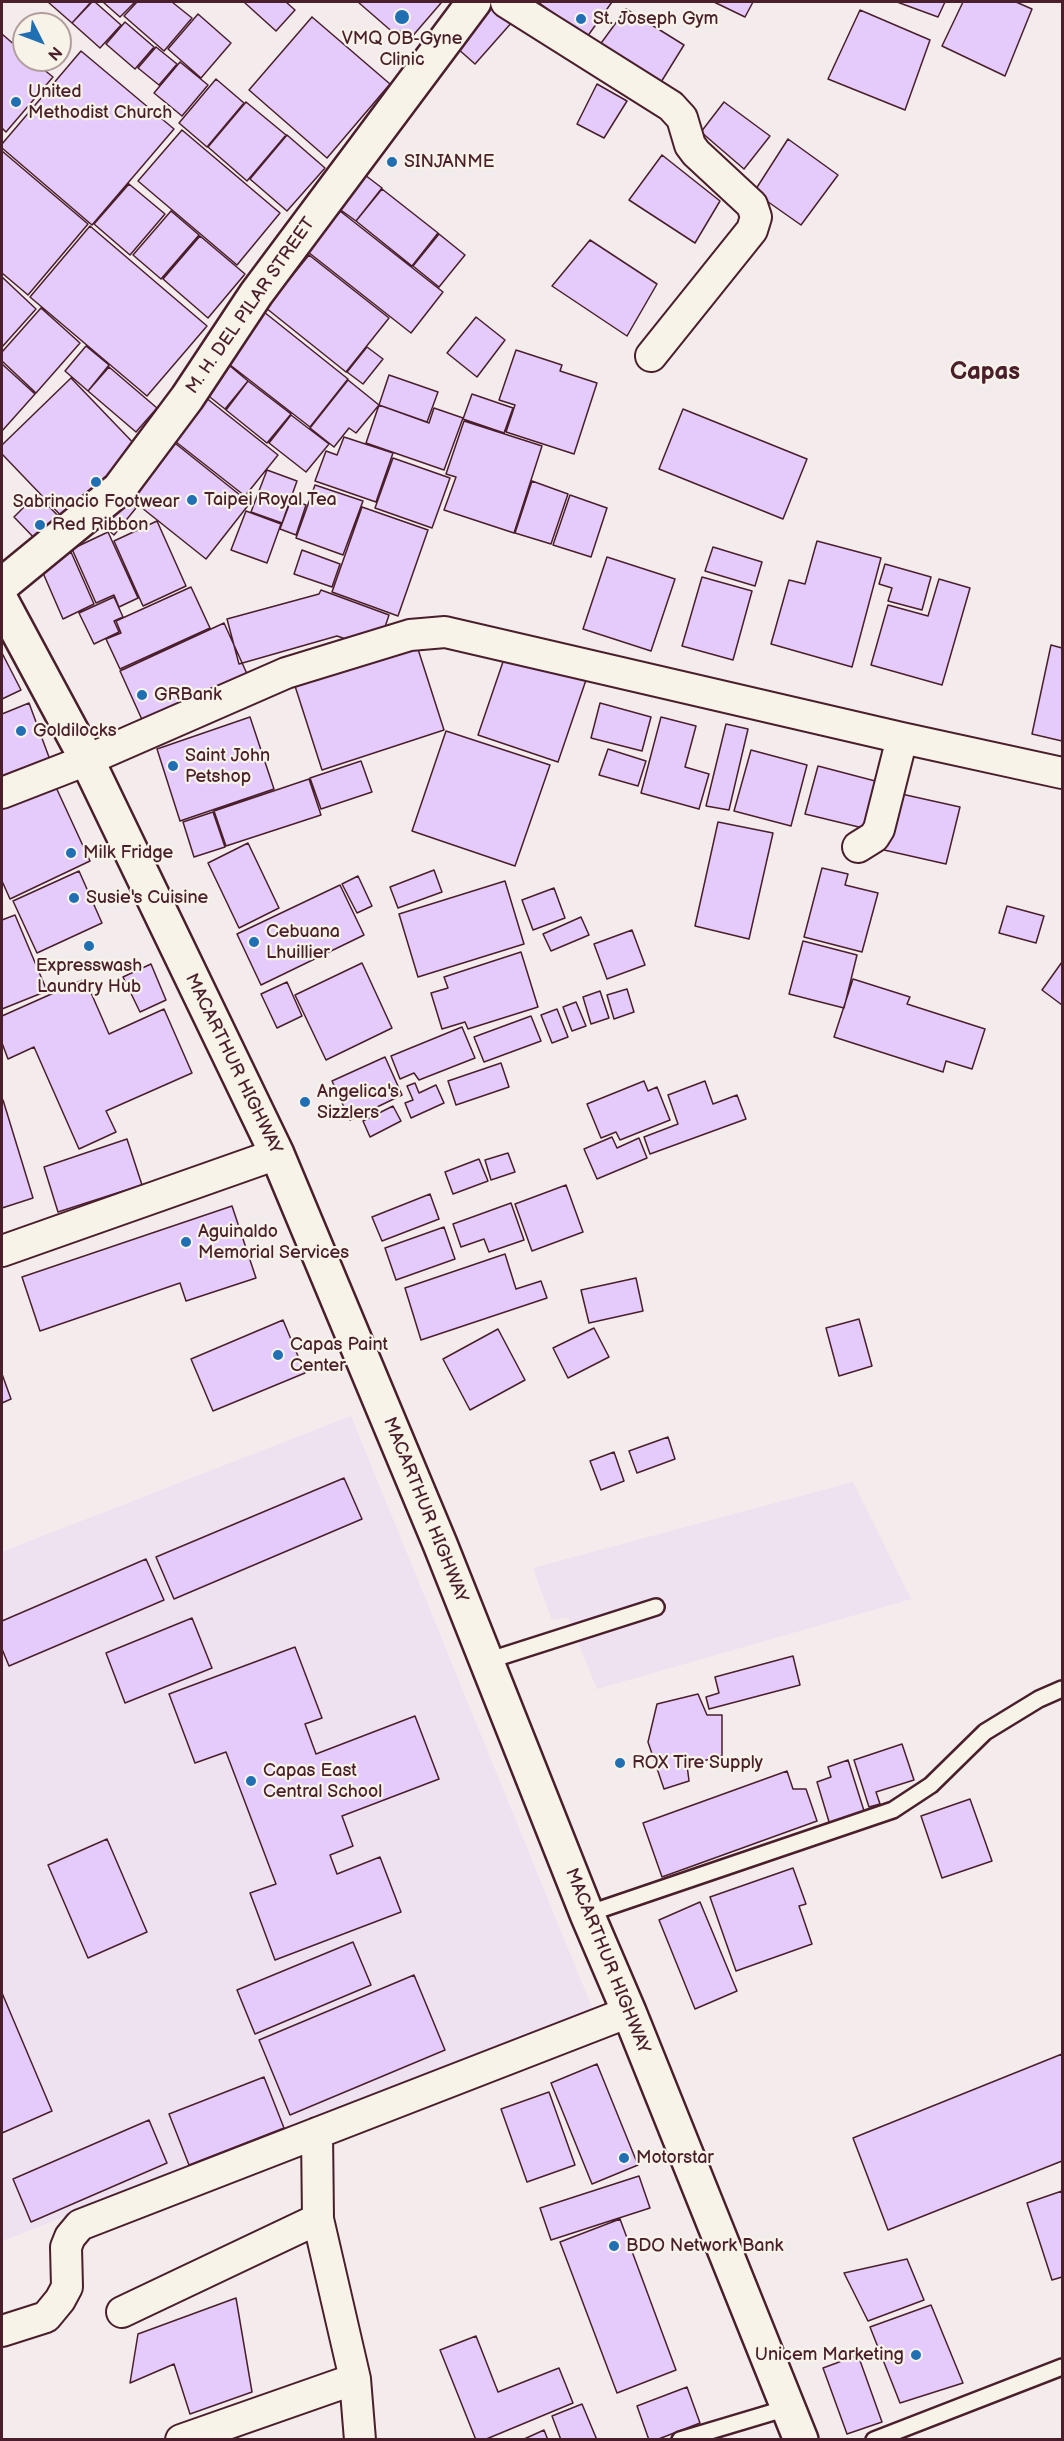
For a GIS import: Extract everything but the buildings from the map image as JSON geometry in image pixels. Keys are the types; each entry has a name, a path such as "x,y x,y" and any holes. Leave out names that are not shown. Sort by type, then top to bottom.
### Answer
{"main road":[{"name":"M. H. DEL PILAR STREET","path":"2,585 118,489 187,398 256,294 474,2"},
{"name":"MACARTHUR HIGHWAY","path":"2,602 87,760 277,1154 487,1661 587,1914 629,2012 801,2439"}],"street":[{"path":"506,2 671,106 682,118 690,145 696,153 752,205 756,218 752,230 651,356"},
{"path":"2,793 87,760 286,673 410,635 446,632 1062,773"},
{"path":"858,847 874,837 879,828 902,738"},
{"path":"2,1251 277,1154"},
{"path":"2,2331 46,2317 60,2300 67,2288 66,2247 70,2237 80,2225 629,2012"},
{"path":"317,2133 318,2219 355,2379 360,2439"},
{"path":"122,2312 318,2219"},
{"path":"181,2439 355,2379"}],"lane":[{"path":"487,1661 657,1607"},
{"path":"587,1914 893,1810 931,1785 985,1732 1039,1699 1062,1689"},
{"path":"874,2439 1062,2367"},
{"path":"680,2439 787,2408"}],"shaded area":[{"name":"Capas East Central School","path":"351,1416 593,2010 2,2241 2,1552"},
{"path":"853,1482 911,1599 597,1689 568,1617 552,1620 533,1568"}],"place":[{"name":"VMQ OB-Gyne Clinic","path":"402,17"},
{"name":"St. Joseph Gym","path":"581,19"},
{"name":"United Methodist Church","path":"16,102"},
{"name":"SINJANME","path":"392,162"},
{"name":"Sabrinacio Footwear","path":"96,482"},
{"name":"Taipei Royal Tea","path":"192,500"},
{"name":"Red Ribbon","path":"40,525"},
{"name":"GRBank","path":"142,695"},
{"name":"Goldilocks","path":"21,731"},
{"name":"Saint John Petshop","path":"173,766"},
{"name":"Milk Fridge","path":"71,853"},
{"name":"Susie's Cuisine","path":"74,898"},
{"name":"Cebuana Lhuillier","path":"254,942"},
{"name":"Expresswash Laundry Hub","path":"89,946"},
{"name":"Angelica's Sizzlers","path":"305,1102"},
{"name":"Aguinaldo Memorial Services","path":"186,1242"},
{"name":"Capas Paint Center","path":"278,1355"},
{"name":"ROX Tire Supply","path":"620,1763"},
{"name":"Capas East Central School","path":"251,1781"},
{"name":"Motorstar","path":"624,2158"},
{"name":"BDO Network Bank","path":"614,2246"},
{"name":"Unicem Marketing","path":"916,2355"}],"district":[{"name":"Capas","path":"985,373"}]}
